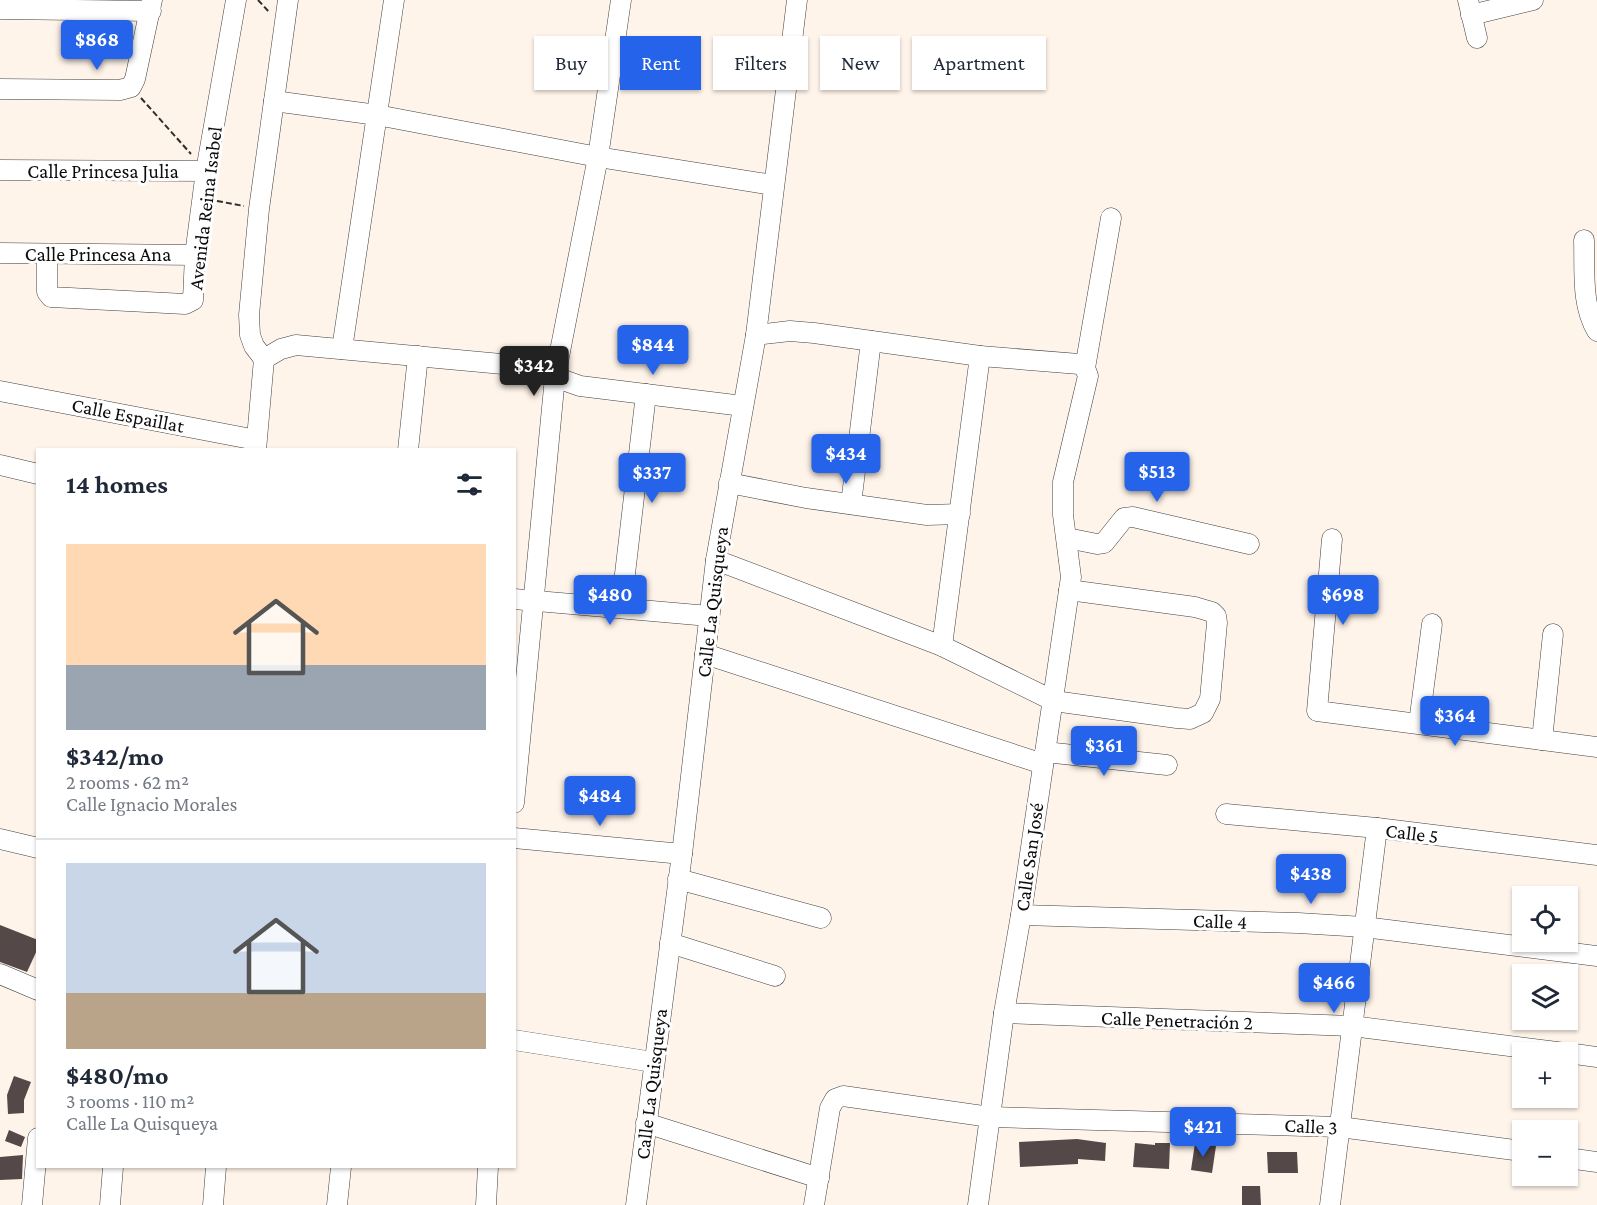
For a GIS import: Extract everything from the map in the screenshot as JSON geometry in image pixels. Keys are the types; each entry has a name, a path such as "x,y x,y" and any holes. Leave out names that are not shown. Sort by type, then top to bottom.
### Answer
{"street":[{"name":"Avenida Reina Isabel","path":"47,254 47,292 51,297 185,304 194,300 195,255 206,171 236,0"},
{"path":"256,445 264,359 254,346 250,335 249,315 259,209 288,0"},
{"path":"342,349 394,0"},
{"path":"516,758 523,600 555,377 598,158 621,0"},
{"name":"Calle La Quisqueya","path":"636,1205 682,854 716,560 756,335 797,0"},
{"path":"1477,38 1470,8 1533,0"},
{"path":"0,9 151,6 135,79 131,87 120,90 0,88"},
{"path":"274,101 377,115 598,158 774,185"},
{"name":"Calle Princesa Julia","path":"0,170 206,171"},
{"name":"Calle San José","path":"978,1205 1004,1013 1054,701 1071,577 1064,515 1064,482 1088,376 1085,368 1111,218"},
{"path":"1584,240 1586,302 1597,331"},
{"name":"Calle Princesa Ana","path":"0,253 195,255"},
{"path":"756,335 790,331 980,356 1079,364 1085,368"},
{"path":"851,504 870,340"},
{"path":"264,359 281,349 296,345 512,365 580,386 743,406"},
{"path":"408,448 418,356"},
{"path":"942,646 980,356"},
{"name":"Calle Espaillat","path":"0,391 256,445"},
{"path":"621,608 646,394"},
{"path":"0,465 36,474"},
{"path":"729,483 806,498 927,515 960,514"},
{"path":"1067,538 1104,543 1124,518 1133,517 1249,544"},
{"path":"1332,539 1317,711 1597,747"},
{"path":"716,560 942,646 1054,701 1190,719 1203,714 1210,699 1217,632 1216,616 1212,612 1195,607 1069,590"},
{"path":"523,600 709,616"},
{"path":"1419,723 1432,624"},
{"path":"1542,740 1552,634"},
{"path":"705,654 1044,758 1167,765"},
{"name":"Calle 5","path":"1226,814 1377,828 1597,855"},
{"path":"1330,1205 1377,828"},
{"path":"516,838 682,854"},
{"path":"0,839 36,848"},
{"path":"678,879 821,918"},
{"name":"Calle 4","path":"1021,915 1286,922 1364,927 1597,956"},
{"path":"670,943 775,976"},
{"path":"0,974 36,989"},
{"name":"Calle Penetración 2","path":"1004,1013 1352,1026 1512,1046"},
{"path":"516,1040 653,1062"},
{"name":"Calle Penetración 2","path":"1578,1055 1597,1057"},
{"name":"Calle 3","path":"819,1178 830,1108 835,1099 843,1095 990,1117 1340,1127 1512,1150"},
{"path":"646,1123 819,1178 814,1205"},
{"path":"1578,1159 1597,1162"},
{"path":"32,1205 36,1160"},
{"path":"110,1205 113,1168"},
{"path":"213,1205 216,1168"},
{"path":"337,1205 341,1168"},
{"path":"486,1205 488,1168"}],"path":[{"path":"131,87 206,171"},
{"path":"203,198 259,209"}],"building":[{"path":"0,925 36,939 36,952 27,972 0,962"},
{"path":"14,1076 31,1082 24,1100 24,1113 8,1114 7,1095"},
{"path":"9,1130 25,1137 21,1147 5,1141"},
{"path":"1077,1139 1106,1143 1105,1161 1078,1159 1078,1164 1020,1167 1019,1142"},
{"path":"1135,1143 1155,1145 1155,1143 1170,1143 1169,1169 1133,1167"},
{"path":"1195,1143 1216,1146 1212,1173 1191,1170"},
{"path":"1267,1152 1297,1152 1298,1173 1268,1173"},
{"path":"23,1155 22,1179 0,1180 0,1157"},
{"path":"1242,1186 1260,1186 1261,1205 1242,1205"}]}
